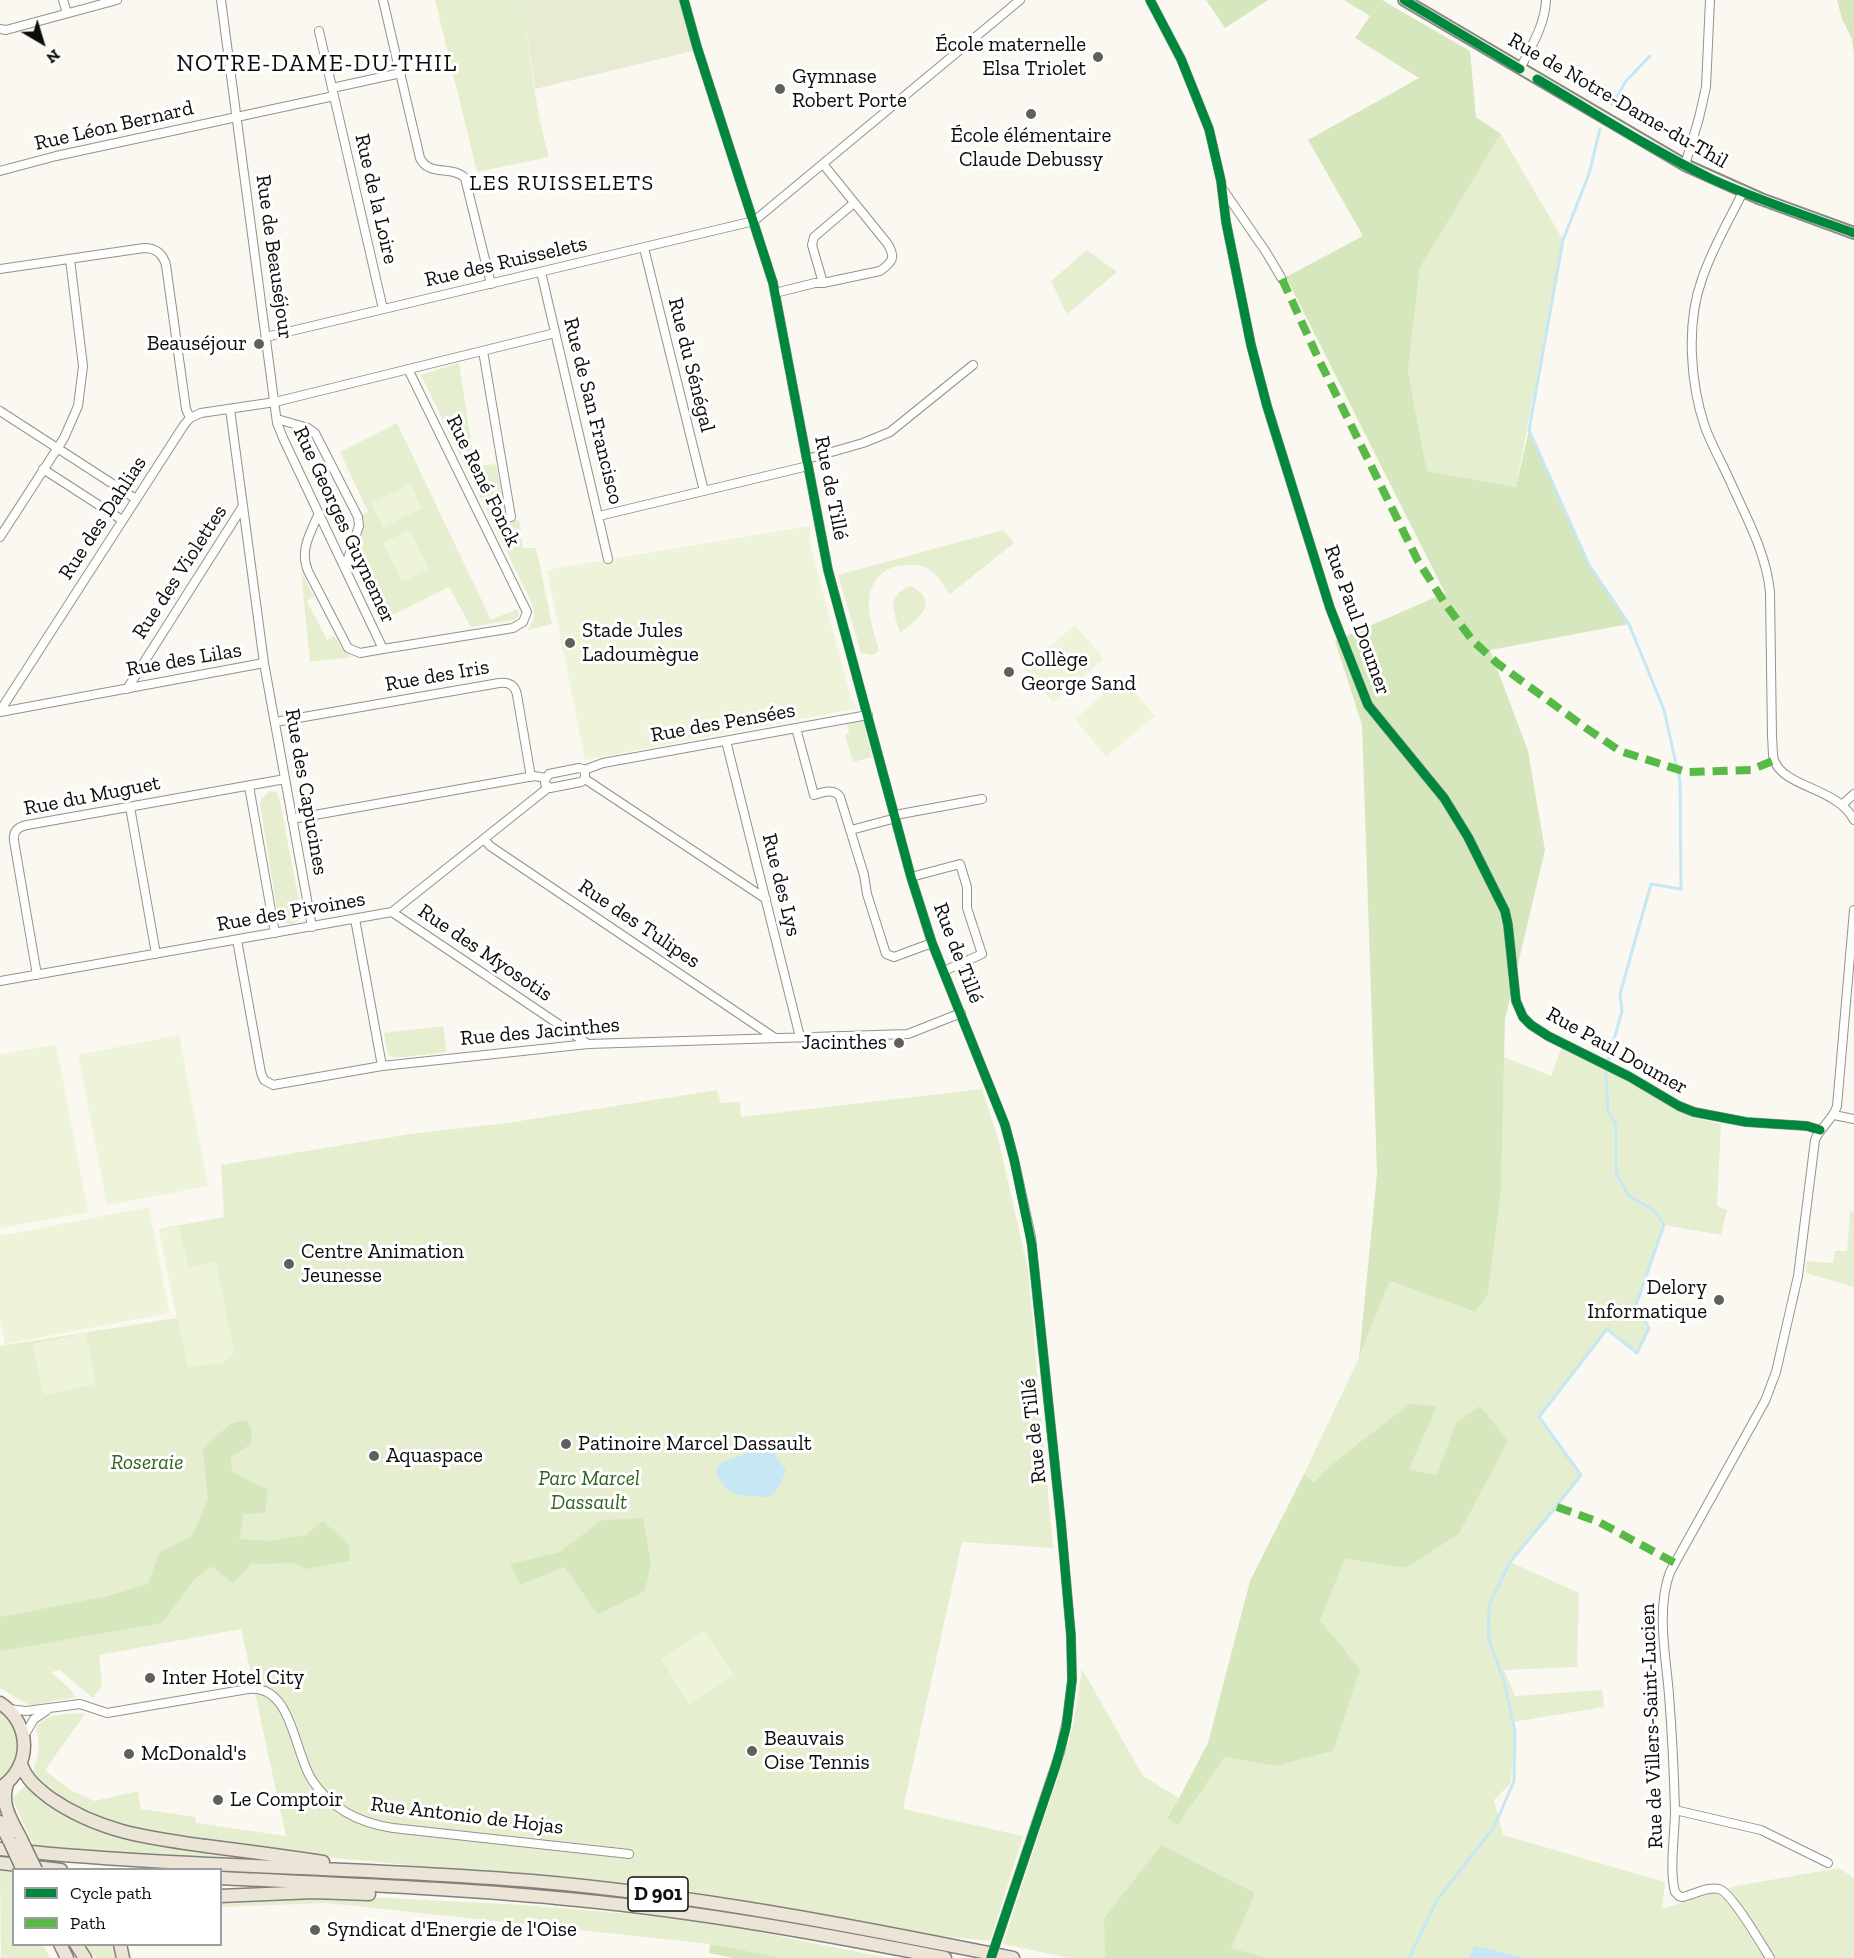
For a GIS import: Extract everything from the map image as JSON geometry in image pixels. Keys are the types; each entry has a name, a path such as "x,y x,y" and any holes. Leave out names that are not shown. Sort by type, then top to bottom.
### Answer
{"main road":[{"name":"Rue de Notre-Dame-du-Thil","path":"1404,0 1685,165 1743,192 1854,233"},
{"path":"4,1706 18,1721 24,1736 21,1764 15,1775 3,1786 10,1843 35,1868"},
{"path":"21,1764 30,1781 44,1793 79,1815 116,1830 161,1840 384,1872"},
{"path":"0,1822 22,1868"},
{"name":"D 901","path":"10,1843 111,1859 554,1883 685,1898 783,1913 1013,1958"},
{"path":"0,1863 51,1868"},
{"name":"D 901","path":"222,1878 501,1893 615,1904 806,1931 945,1958"},
{"path":"222,1896 325,1892 450,1896 501,1893"}],"street":[{"path":"63,0 67,13"},
{"path":"0,29 6,30 117,0"},
{"name":"Rue de Beauséjour","path":"221,0 274,402"},
{"path":"383,0 422,162 430,168 456,172 465,178 491,284"},
{"name":"Rue de Tillé","path":"684,0 776,293 828,570 911,877 932,943 1008,1135 1032,1246 1061,1523 1071,1636 1072,1680 1066,1728 1056,1765 991,1958"},
{"path":"754,221 1020,0"},
{"name":"Rue Paul Doumer","path":"1150,0 1176,49 1211,137 1223,190 1226,222 1258,371 1330,608 1368,705 1444,798 1468,837 1505,911 1508,919 1516,1001 1523,1017 1548,1036 1630,1077 1687,1110 1746,1122 1807,1126 1820,1130"},
{"path":"1520,69 1540,29 1546,0"},
{"path":"1685,165 1706,87 1710,0"},
{"name":"Rue de la Loire","path":"319,31 382,309"},
{"name":"Rue Léon Bernard","path":"0,171 237,117 401,73"},
{"path":"776,293 880,271 888,266 892,258 892,252 887,243 823,164"},
{"path":"1223,190 1282,279"},
{"path":"1743,192 1699,286 1692,337 1696,389 1706,428 1757,540 1767,570 1770,602 1774,760 1780,769 1791,777 1843,804 1854,820"},
{"path":"823,283 812,245 814,237 854,203"},
{"name":"Rue des Ruisselets","path":"266,337 754,221"},
{"path":"0,268 144,248 154,249 162,256 168,277 186,409 190,417 274,402 555,333"},
{"name":"Rue du Sénégal","path":"644,248 704,491"},
{"path":"0,537 58,448 78,405 83,357 70,259"},
{"name":"Rue de San Francisco","path":"540,272 608,559"},
{"path":"483,351 511,517"},
{"path":"599,516 704,491 807,462 863,443 890,432 973,365"},
{"name":"Rue René Fonck","path":"408,369 526,608"},
{"name":"Rue Georges Guynemer","path":"274,402 280,433 383,649 513,628 525,618 526,608"},
{"name":"Rue des Lilas","path":"0,711 264,663 230,409"},
{"path":"0,411 136,499"},
{"name":"Rue des Dahlias","path":"0,711 190,417"},
{"path":"277,419 308,428 318,436 358,518 359,526 345,567"},
{"path":"44,470 122,520"},
{"name":"Rue des Violettes","path":"127,688 243,506"},
{"path":"319,513 304,551 304,562 308,571 348,648 360,652 383,649"},
{"name":"Rue des Capucines","path":"264,663 312,927"},
{"name":"Rue des Iris","path":"275,722 508,683 514,687 517,694 531,777"},
{"name":"Rue des Pensées","path":"549,787 580,783 585,775 603,763 868,715"},
{"path":"796,728 813,795 829,791 839,794 886,954 894,957 932,943"},
{"name":"Rue des Lys","path":"726,741 800,1037"},
{"name":"Rue des Pensées","path":"292,819 531,777 546,778 549,774 579,768 585,775"},
{"path":"585,775 766,899"},
{"path":"546,778 545,784 549,787"},
{"name":"Rue du Muguet","path":"37,975 14,842 15,831 27,825 285,779"},
{"path":"249,786 275,933"},
{"name":"Rue des Pivoines","path":"0,981 392,912 549,787"},
{"path":"1843,804 1854,794"},
{"path":"851,830 895,817 982,799"},
{"path":"130,807 156,954"},
{"name":"Rue des Tulipes","path":"484,839 490,846 775,1038"},
{"path":"911,877 960,864 966,884 967,908 982,954 944,971"},
{"path":"1854,910 1839,1094 1834,1115 1854,1119"},
{"name":"Rue des Myosotis","path":"392,912 588,1044"},
{"path":"355,919 382,1066"},
{"name":"Rue des Jacinthes","path":"237,940 261,1073 264,1080 278,1085 382,1066 588,1044 908,1034 961,1013"},
{"name":"Rue de Villers-Saint-Lucien","path":"1770,1958 1739,1910 1724,1892 1714,1889 1686,1896 1677,1895 1673,1884 1675,1810 1664,1627 1667,1583 1673,1567 1765,1401 1774,1380 1798,1276 1814,1147 1820,1130 1834,1115"},
{"name":"Rue Antonio de Hojas","path":"4,1706 26,1711 80,1704 103,1712 111,1712 259,1689 272,1694 284,1707 304,1766 318,1788 337,1807 358,1820 393,1828 629,1854"},
{"path":"24,1736 34,1719 53,1708"},
{"path":"1675,1810 1754,1827 1828,1863"}],"green space":[{"path":"435,0 522,0 536,98 549,157 477,172"},
{"path":"522,0 681,0 693,51 535,89"},
{"path":"1206,0 1268,0 1225,28"},
{"path":"1344,0 1382,0 1470,51 1476,117 1501,134 1420,267 1408,371 1427,471 1516,487 1529,430 1589,565 1629,624 1490,650 1528,751 1545,850 1505,1019 1501,1193 1488,1294 1475,1312 1390,1281 1359,1358 1377,1174 1362,725 1335,641 1445,593 1286,277 1363,236 1308,140 1419,78 1355,38 1370,16"},
{"path":"1837,0 1854,0 1854,56 1852,39 1842,19"},
{"path":"1501,134 1563,240 1516,487 1427,471 1408,371 1420,266"},
{"path":"1087,250 1117,272 1067,314 1051,281"},
{"path":"459,363 475,466 496,464 506,520 519,520 523,548 536,548 552,624 528,630 534,619 533,606 421,375"},
{"path":"397,423 491,620 517,609 519,615 514,620 471,627 449,587 385,619 354,552 361,516 368,512 340,452"},
{"path":"410,484 422,508 383,528 371,503"},
{"path":"810,526 809,539 851,700 858,708 585,760 547,570"},
{"path":"410,530 429,569 402,582 383,543"},
{"path":"1003,530 1014,543 949,595 936,575 923,566 893,567 881,574 870,593 869,606 870,619 879,651 872,655 861,653 838,575"},
{"path":"301,571 314,597 307,601 327,640 334,636 342,649 352,657 310,662"},
{"path":"911,586 920,592 926,605 924,611 900,633 894,612 895,600 897,595"},
{"path":"1075,625 1104,659 1053,702 1024,668"},
{"path":"1123,678 1155,716 1106,757 1075,719"},
{"path":"863,720 872,757 853,762 845,735 849,733 847,724"},
{"path":"270,791 276,792 279,797 299,902 300,919 294,924 288,924 278,916 260,804 261,799"},
{"path":"443,1026 447,1052 395,1058 388,1054 384,1033"},
{"path":"179,1035 208,1186 107,1205 78,1055"},
{"path":"56,1044 88,1212 0,1228 0,1055"},
{"path":"1562,1046 1692,1117 1721,1124 1717,1206 1727,1210 1721,1235 1664,1225 1636,1305 1649,1328 1637,1353 1607,1329 1539,1417 1581,1475 1510,1562 1579,1593 1577,1667 1504,1670 1515,1696 1602,1690 1604,1707 1513,1722 1515,1750 1510,1784 1494,1800 1503,1835 1665,1882 1662,1909 1736,1886 1839,1868 1854,1878 1854,1958 1271,1958 1231,1948 1161,1846 1105,1919 1103,1958 1069,1958 1003,1944 1067,1747 1082,1669 1143,1776 1179,1798 1167,1817 1178,1825 1225,1757 1274,1766 1360,1670 1320,1620 1345,1559 1406,1568 1459,1534 1508,1441 1456,1423 1436,1475 1409,1469 1411,1404 1339,1458 1314,1482 1304,1474 1359,1358 1390,1281 1475,1312 1488,1294 1501,1193 1504,1057 1551,1076"},
{"name":"Parc Marcel Dassault","path":"982,1089 999,1142 1028,1270 1053,1548 962,1542 903,1809 1023,1836 990,1941 940,1936 688,1891 292,1854 150,1834 111,1825 60,1799 31,1775 38,1751 36,1727 40,1722 62,1714 82,1713 85,1714 45,1770 70,1790 94,1801 138,1791 141,1809 195,1817 196,1823 286,1836 241,1629 99,1655 102,1685 93,1698 60,1670 51,1672 72,1691 75,1697 33,1705 27,1704 0,1688 0,1346 177,1318 159,1229 224,1217 221,1165 410,1134 507,1123 717,1090 721,1103 740,1102 741,1117"},
{"path":"149,1207 169,1313 5,1344 0,1318 0,1236"},
{"path":"1850,1211 1854,1212 1854,1287 1806,1273 1807,1261 1833,1263 1835,1251 1847,1251"},
{"path":"179,1227 189,1267 216,1261 234,1352 231,1358 222,1363 188,1367 159,1230"},
{"path":"86,1333 96,1384 43,1395 33,1344"},
{"path":"1410,1404 1437,1406 1409,1469 1436,1475 1456,1423 1480,1406 1508,1441 1459,1534 1406,1568 1345,1559 1320,1620 1360,1669 1333,1751 1274,1766 1225,1757 1178,1825 1167,1818 1208,1743 1250,1581 1304,1474 1314,1482 1339,1458"},
{"path":"246,1420 252,1429 251,1444 230,1458 233,1472 268,1490 265,1513 244,1514 239,1539 268,1541 306,1535 323,1521 349,1545 350,1561 307,1569 292,1563 251,1564 233,1583 211,1566 195,1579 162,1623 0,1651 0,1617 108,1596 148,1584 159,1553 192,1536 208,1499 203,1449 230,1424"},
{"path":"643,1518 651,1564 645,1591 598,1614 564,1567 520,1585 510,1564 560,1552 602,1520"},
{"path":"705,1630 734,1675 689,1704 661,1659"},
{"path":"0,1711 13,1727 17,1746 13,1764 0,1780"},
{"path":"28,1783 77,1817 268,1858 268,1861 128,1854 34,1846 12,1798"},
{"path":"1161,1845 1255,1893 1231,1948 1271,1958 1103,1958 1105,1954 1104,1919"},
{"path":"0,1870 12,1872 12,1946 44,1946 51,1958 1,1958"},
{"path":"330,1895 525,1905 699,1920 888,1958 784,1958 710,1944 327,1903 222,1907 222,1898"},
{"path":"710,1944 784,1958 733,1958 709,1953"},
{"path":"84,1946 117,1946 120,1958 96,1958"}],"water":[{"path":"759,1449 773,1453 786,1470 780,1486 769,1497 736,1494 730,1491 719,1479 716,1470 722,1462"},
{"path":"1474,1946 1527,1958 1469,1958"}],"waterway":[{"path":"1612,105 1626,81 1650,56"},
{"path":"1600,129 1589,174 1563,240 1529,430 1589,565 1629,624 1664,710 1680,781 1681,889 1651,884 1620,994 1622,1011 1608,1061"},
{"path":"1557,1505 1581,1475 1539,1417 1607,1329 1637,1353 1649,1328 1636,1305 1664,1225 1655,1211 1629,1196 1616,1174 1616,1124 1608,1111 1607,1068"},
{"path":"1409,1958 1437,1900 1494,1827 1514,1781 1515,1731 1504,1681 1488,1638 1489,1605 1510,1562 1556,1507"}],"marked path":[{"path":"1282,279 1319,360 1418,561 1446,605 1473,641 1497,663 1620,751 1686,772 1751,770 1775,760"},
{"path":"1557,1507 1599,1522 1675,1563"}],"cycle path":[{"path":"684,0 773,283 828,570 911,877 932,943 1005,1125 1032,1246 1061,1523 1071,1636 1072,1680 1066,1728 1056,1765 991,1958"},
{"path":"1150,0 1181,59 1209,129 1221,181 1226,222 1251,345 1267,406 1330,608 1368,705 1444,798 1468,837 1505,911 1516,1001 1523,1017 1548,1036 1694,1112 1746,1122 1807,1126 1820,1130"},
{"path":"1404,0 1520,69"},
{"path":"1537,79 1646,144 1712,179 1854,233"}],"place":[{"name":"École maternelle Elsa Triolet","path":"1098,57"},
{"name":"Gymnase Robert Porte","path":"780,89"},
{"name":"École élémentaire Claude Debussy","path":"1031,114"},
{"name":"Beauséjour","path":"259,344"},
{"name":"Stade Jules Ladoumègue","path":"570,643"},
{"name":"Collège George Sand","path":"1009,672"},
{"name":"Jacinthes","path":"899,1043"},
{"name":"Centre Animation Jeunesse","path":"289,1264"},
{"name":"Delory Informatique","path":"1719,1300"},
{"name":"Patinoire Marcel Dassault","path":"566,1444"},
{"name":"Aquaspace","path":"374,1456"},
{"name":"Inter Hotel City","path":"150,1678"},
{"name":"Beauvais Oise Tennis","path":"752,1751"},
{"name":"McDonald's","path":"129,1754"},
{"name":"Le Comptoir","path":"218,1800"},
{"name":"Syndicat d'Energie de l'Oise","path":"315,1930"}],"district":[{"name":"NOTRE-DAME-DU-THIL","path":"317,64"},
{"name":"LES RUISSELETS","path":"562,184"}],"park label":[{"name":"Roseraie","path":"147,1463"}]}
